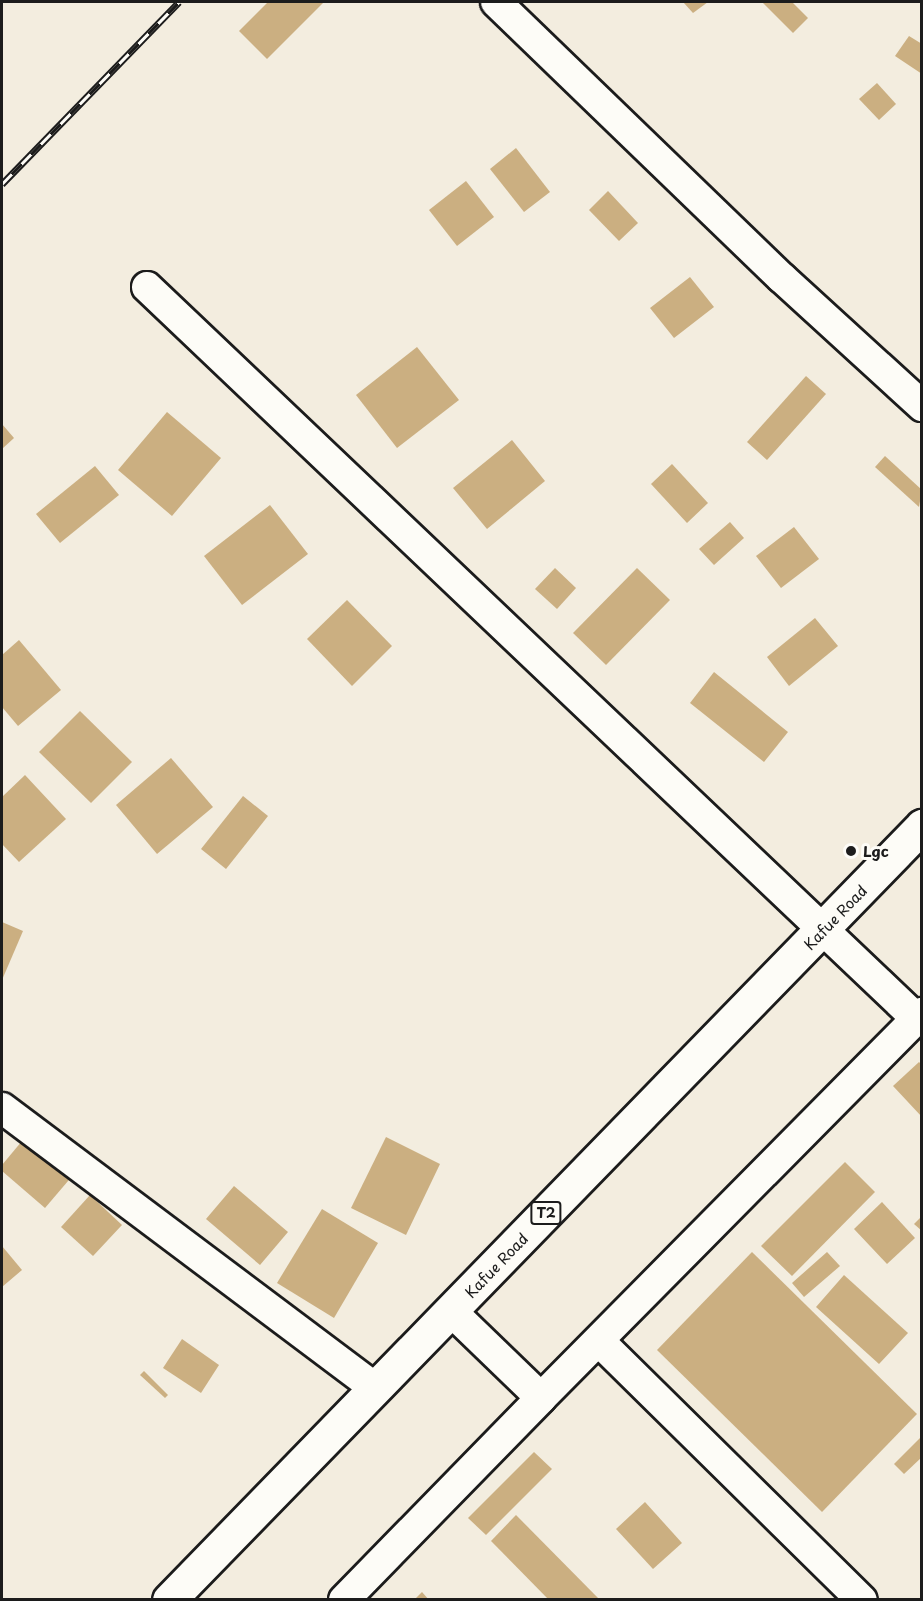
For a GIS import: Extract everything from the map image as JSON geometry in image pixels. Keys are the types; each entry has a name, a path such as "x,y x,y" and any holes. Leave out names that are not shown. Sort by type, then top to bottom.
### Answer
{"highway":[{"name":"Kafue Road","path":"170,1599 921,826"}],"street":[{"path":"496,2 782,278 921,406"},
{"path":"147,287 823,929 919,1015 344,1599"},
{"path":"2,1108 375,1388"},
{"path":"451,1311 541,1398"},
{"path":"599,1341 862,1599"}],"building":[{"path":"268,2 324,2 267,59 239,31"},
{"path":"683,2 708,2 693,13"},
{"path":"762,2 792,2 808,18 793,33"},
{"path":"909,36 922,44 922,74 895,56"},
{"path":"877,83 896,104 879,120 859,99"},
{"path":"516,148 550,192 524,212 490,169"},
{"path":"466,181 494,217 457,246 429,210"},
{"path":"608,191 638,223 619,241 589,210"},
{"path":"690,277 714,307 674,338 650,308"},
{"path":"417,347 459,400 397,448 356,395"},
{"path":"806,376 826,394 767,460 747,442"},
{"path":"167,412 221,458 172,516 118,470"},
{"path":"2,424 14,438 2,449"},
{"path":"512,440 545,481 487,529 453,488"},
{"path":"885,456 922,490 919,507 875,467"},
{"path":"672,464 708,503 687,523 651,484"},
{"path":"95,466 119,495 60,543 36,514"},
{"path":"270,505 308,554 242,605 204,556"},
{"path":"730,522 744,538 714,565 699,549"},
{"path":"794,527 819,559 781,588 756,556"},
{"path":"555,568 576,588 557,609 535,589"},
{"path":"637,568 670,600 606,665 573,633"},
{"path":"347,600 392,646 352,686 307,639"},
{"path":"815,618 838,646 789,686 767,657"},
{"path":"19,640 61,690 18,726 2,707 2,655"},
{"path":"714,672 788,732 764,762 690,703"},
{"path":"80,711 132,762 91,803 39,752"},
{"path":"171,758 213,807 157,854 116,805"},
{"path":"25,775 66,819 19,862 2,844 2,797"},
{"path":"243,796 268,816 226,869 201,849"},
{"path":"2,922 23,931 2,980"},
{"path":"919,1062 922,1065 922,1117 893,1086"},
{"path":"27,1135 74,1174 45,1208 2,1171 2,1165"},
{"path":"386,1137 440,1164 406,1235 351,1208"},
{"path":"845,1162 875,1192 792,1276 761,1246"},
{"path":"234,1186 288,1232 260,1265 206,1219"},
{"path":"90,1195 122,1225 93,1256 61,1227"},
{"path":"882,1202 915,1238 887,1264 854,1229"},
{"path":"322,1209 378,1243 334,1318 277,1283"},
{"path":"922,1216 922,1231 914,1224"},
{"path":"2,1246 22,1270 2,1287"},
{"path":"752,1252 917,1414 822,1512 657,1350"},
{"path":"827,1252 840,1266 804,1297 792,1283"},
{"path":"844,1275 908,1333 879,1364 816,1307"},
{"path":"182,1339 219,1365 201,1393 163,1368"},
{"path":"144,1371 168,1395 165,1398 140,1375"},
{"path":"922,1436 922,1457 904,1474 894,1464"},
{"path":"534,1452 552,1469 486,1535 468,1518"},
{"path":"645,1502 682,1543 653,1569 616,1529"},
{"path":"516,1515 600,1600 549,1600 491,1541"},
{"path":"422,1592 429,1600 414,1600"}],"railway":[{"path":"2,184 179,2"}],"place":[{"name":"Lgc","path":"851,851"}]}
